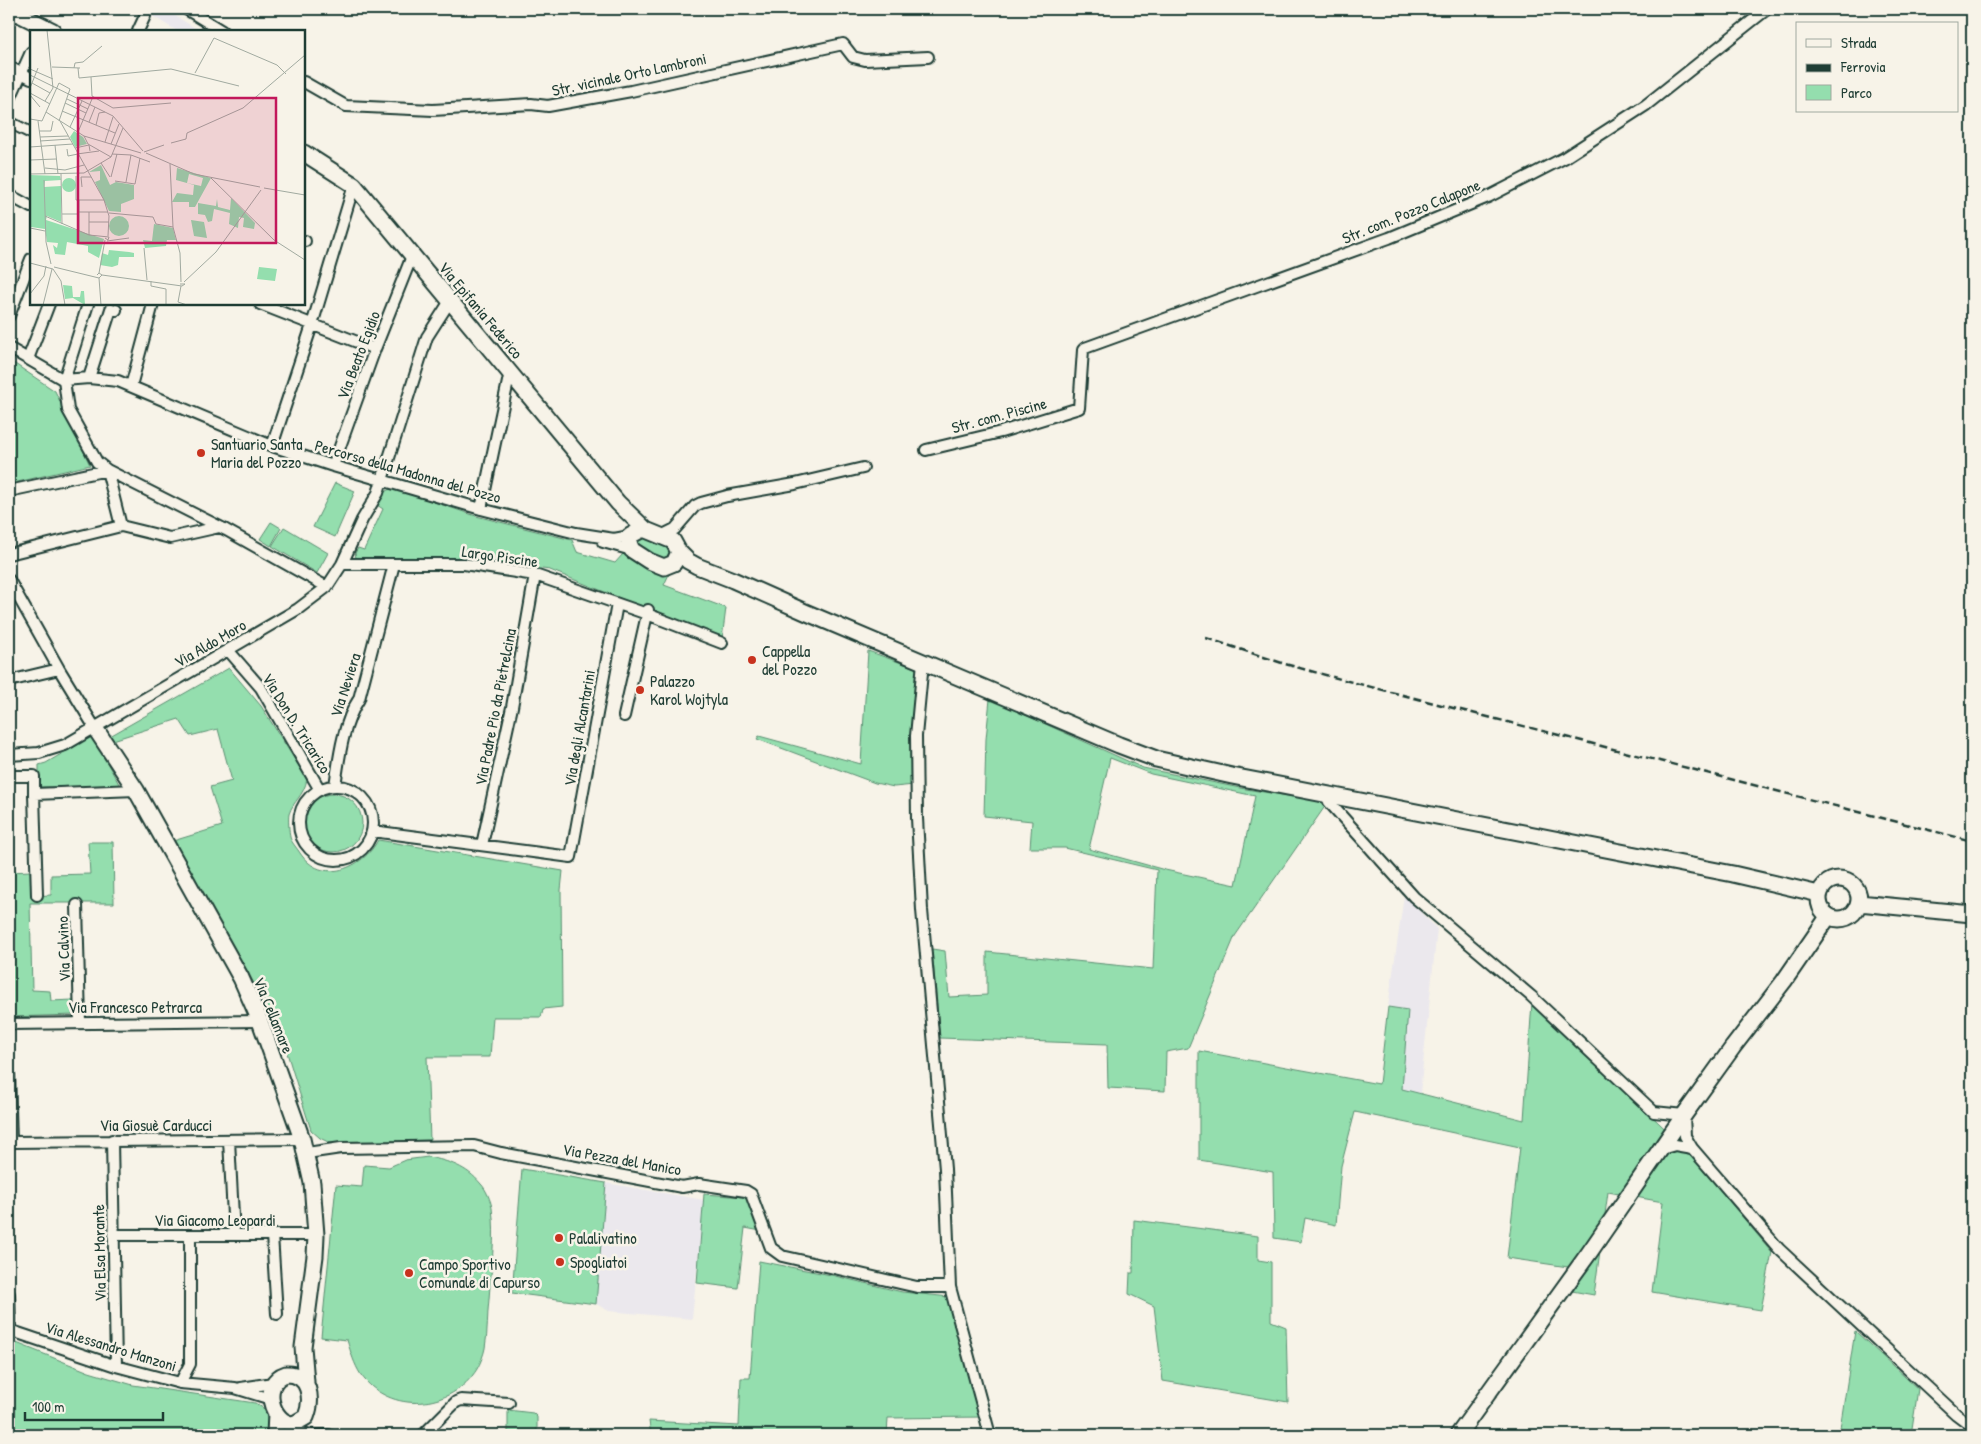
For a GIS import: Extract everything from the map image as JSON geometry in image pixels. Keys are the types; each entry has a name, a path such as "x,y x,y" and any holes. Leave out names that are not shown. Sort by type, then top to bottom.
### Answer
{"main road":[{"path":"9,10 45,29"},
{"name":"Via Epifania Federico","path":"305,154 354,185 618,504 635,538"},
{"path":"635,538 662,536 673,541 676,555"},
{"path":"635,538 657,565 664,567 676,555"},
{"path":"676,555 748,588 1156,759 1734,874 1819,894"},
{"name":"Via Cellamare","path":"95,728 136,790 241,978 260,1021 304,1146 312,1183 316,1235 303,1347 306,1382 309,1392 308,1408 297,1422"},
{"path":"1843,880 1856,888 1859,903 1855,912 1847,918 1838,920 1828,917 1819,904 1819,894 1828,882 1843,880"},
{"path":"1859,903 1972,914"},
{"path":"1458,1435 1589,1253 1684,1115 1784,981 1828,917"},
{"name":"Via Cellamare","path":"273,1383 276,1379 286,1374 303,1347"},
{"path":"286,1374 297,1375 306,1382"},
{"path":"273,1383 270,1394 281,1420 297,1422"},
{"path":"274,1406 275,1435"},
{"path":"280,1435 297,1422"}],"street":[{"path":"186,9 220,30"},
{"name":"Str. com. Pozzo Calapone","path":"1079,408 1083,350 1085,348 1389,238 1488,197 1564,158 1646,105 1767,9"},
{"path":"138,30 145,16"},
{"name":"Str. vicinale Orto Lambroni","path":"305,83 346,106 434,110 531,104 548,106 630,91 843,44 853,57 865,60 928,57"},
{"path":"9,101 26,76 30,57"},
{"path":"9,67 26,76"},
{"path":"9,122 30,132"},
{"path":"272,446 312,325 354,185"},
{"path":"9,195 30,206"},
{"name":"Via Beato Egidio","path":"333,466 375,349 412,256"},
{"path":"9,316 30,262"},
{"name":"Via Aldo Moro","path":"9,755 39,753 65,745 298,609 327,588 342,564 383,481 427,337 450,301"},
{"path":"28,360 49,305"},
{"path":"88,305 64,380 68,410 97,462 107,470 219,527 327,588"},
{"path":"131,386 153,305"},
{"path":"262,305 375,349"},
{"path":"89,378 111,309 116,310"},
{"path":"9,348 64,380"},
{"path":"481,509 510,372"},
{"name":"Percorso della Madonna del Pozzo","path":"64,380 89,378 118,381 272,446 333,466 481,509 576,533 635,538"},
{"name":"Str. com. Piscine","path":"926,450 1001,432 1079,408"},
{"path":"676,555 678,536 695,506 727,496 820,479 863,468"},
{"path":"9,491 107,470"},
{"path":"107,470 121,526"},
{"path":"662,536 675,529 688,516"},
{"path":"9,554 121,526 170,538 219,527"},
{"name":"Largo Piscine","path":"342,564 464,564 535,575 617,604 648,612 722,643"},
{"name":"Via Neviera","path":"335,786 339,760 352,710 359,699 394,564"},
{"name":"Via Padre Pio da Pietrelcina","path":"482,845 512,707 535,575"},
{"path":"9,580 95,728"},
{"name":"Via degli Alcantarini","path":"482,845 571,857 617,604"},
{"path":"624,716 648,612"},
{"name":"Via Don D. Tricarico","path":"228,650 261,688 320,790"},
{"path":"923,662 916,736 918,818 922,910 945,1169 950,1287 990,1435"},
{"path":"9,681 59,669"},
{"path":"9,776 34,776 37,895"},
{"path":"335,786 351,790 365,800 373,820 372,832 368,843 359,853 348,859 336,861 323,859 312,853 304,843 299,832 298,819 302,807 310,796 320,790 335,786"},
{"path":"34,794 136,790"},
{"path":"1326,794 1329,802 1414,897 1531,996 1654,1112 1684,1115 1686,1136 1692,1148 1779,1249 1956,1414 1972,1426"},
{"path":"372,832 482,845"},
{"name":"Via Calvino","path":"77,905 80,1022"},
{"name":"Via Francesco Petrarca","path":"9,1024 260,1021"},
{"path":"9,1074 10,1144"},
{"name":"Via Giosuè Carducci","path":"10,1144 112,1140 229,1140 304,1146"},
{"name":"Via Elsa Morante","path":"112,1140 116,1366"},
{"path":"229,1140 234,1235"},
{"path":"1661,1149 1675,1145 1692,1148"},
{"name":"Via Pezza del Manico","path":"304,1146 341,1148 474,1146 501,1153 682,1186 699,1184 746,1191 751,1194 771,1248 782,1256 917,1287 950,1287"},
{"path":"272,1235 277,1314"},
{"name":"Via Giacomo Leopardi","path":"114,1236 316,1235"},
{"path":"180,1382 190,1364 190,1236"},
{"path":"9,1294 9,1330"},
{"name":"Via Alessandro Manzoni","path":"9,1330 116,1366 180,1382 235,1388 273,1383"},
{"name":"Via Alessandro Manzoni","path":"235,1388 274,1406"},
{"path":"423,1435 456,1402 461,1400 509,1403"},
{"path":"297,1422 295,1430 302,1434 329,1435"}],"shaded area":[{"path":"141,9 164,9 198,30 175,30"},
{"path":"1404,895 1437,929 1420,1093 1402,1089 1408,1010 1388,1007"},
{"path":"606,1183 704,1200 692,1319 609,1311 596,1304"},
{"path":"1173,1430 1174,1435 1061,1435"}],"green space":[{"path":"9,360 55,391 90,465 9,484"},
{"path":"335,483 355,491 335,537 313,527"},
{"path":"392,488 476,516 572,540 577,552 615,563 625,554 654,571 670,572 664,585 726,608 722,639 550,570 456,558 359,560 356,558 355,553 358,548 364,550 383,509 377,505 382,493"},
{"path":"271,522 281,528 271,546 260,539"},
{"path":"284,527 328,553 317,573 272,546"},
{"path":"639,534 673,548 667,562 636,546 634,542"},
{"path":"868,651 921,670 914,785 894,787 875,783 757,739 759,736 861,764"},
{"path":"229,668 261,706 307,779 306,785 291,809 289,822 290,837 309,863 319,869 330,871 342,869 353,865 363,858 378,840 563,871 561,890 562,1007 543,1009 541,1017 493,1017 490,1057 427,1057 430,1140 330,1143 320,1138 311,1130 279,1027 173,841 222,826 210,787 232,781 218,729 190,736 179,719 113,740 110,736"},
{"path":"990,699 1143,768 1240,788 1318,801 1326,805 1235,936 1188,1048 1166,1052 1165,1091 1108,1088 1107,1044 940,1038 932,949 945,951 949,997 987,995 987,952 1153,969 1157,870 1065,848 1030,848 1032,821 984,816 986,739","holes":["1110,758 1151,774 1255,796 1236,885 1165,870 1089,849"]},
{"path":"90,737 93,738 119,784 113,787 39,787 39,765 46,763"},
{"path":"327,794 339,794 354,802 362,817 362,829 354,844 339,852 327,852 312,844 304,829 304,817 312,802"},
{"path":"88,842 113,842 114,903 30,903 32,990 50,991 51,1001 73,1000 74,1015 9,1017 9,872 31,871 32,896 51,895 51,875 90,874"},
{"path":"1532,1002 1681,1144 1772,1252 1761,1310 1652,1292 1663,1202 1608,1192 1594,1295 1572,1291 1575,1268 1507,1258 1520,1147 1355,1112 1341,1166 1336,1225 1305,1218 1301,1242 1274,1238 1273,1172 1199,1160 1199,1051 1379,1084 1388,1007 1408,1010 1402,1089 1524,1120"},
{"name":"Campo Sportivo Comunale di Capurso","path":"428,1157 450,1163 470,1173 483,1186 491,1202 493,1242 487,1336 481,1362 466,1383 452,1393 437,1399 421,1402 404,1401 388,1397 373,1388 361,1375 347,1340 321,1337 336,1185 362,1187 364,1165 389,1167 405,1160"},
{"name":"Palalivatino","path":"522,1169 606,1183 596,1304 512,1293"},
{"path":"704,1194 744,1197 752,1204 761,1231 745,1228 738,1288 697,1283"},
{"path":"1134,1220 1258,1236 1258,1260 1271,1262 1271,1321 1286,1327 1288,1402 1163,1381 1154,1306 1129,1294 1130,1273 1133,1273"},
{"path":"759,1261 831,1275 902,1292 950,1297 984,1417 888,1418 887,1435 651,1435 649,1421 739,1426 741,1378 750,1378"},
{"path":"1855,1331 1918,1389 1911,1435 1839,1435"},
{"path":"9,1340 89,1372 133,1385 255,1403 266,1410 269,1430 267,1435 9,1435"},
{"path":"508,1410 533,1413 537,1417 537,1431 564,1433 564,1435 508,1435"}],"railway":[{"path":"1206,638 1285,664 1344,680 1972,841"}],"place":[{"name":"Santuario Santa Maria del Pozzo","path":"201,453"},
{"name":"Cappella del Pozzo","path":"752,660"},
{"name":"Palazzo Karol Wojtyla","path":"640,690"},
{"name":"Palalivatino","path":"559,1238"},
{"name":"Spogliatoi","path":"560,1262"},
{"name":"Campo Sportivo Comunale di Capurso","path":"409,1273"}]}
